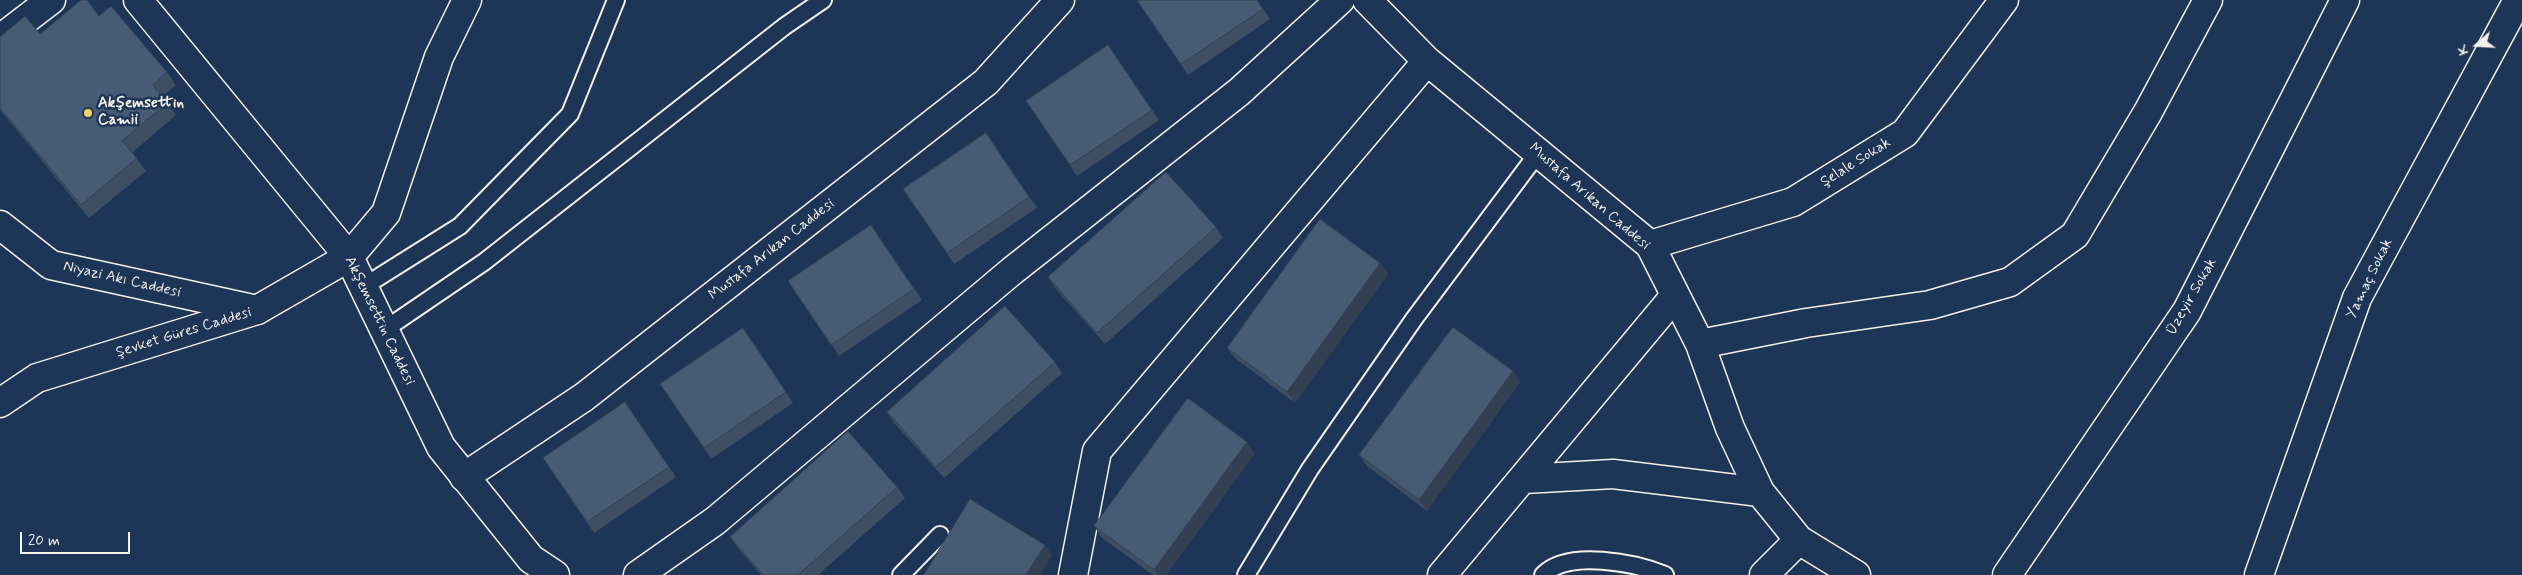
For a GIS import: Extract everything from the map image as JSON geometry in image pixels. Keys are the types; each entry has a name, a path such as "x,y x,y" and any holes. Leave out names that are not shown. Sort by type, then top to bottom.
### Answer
{"street":[{"path":"0,39 50,0"},
{"name":"Akşemsettin Caddesi","path":"138,0 349,258 441,448 532,559 555,575"},
{"name":"Şevket Güres Caddesi","path":"0,403 37,378 257,310 349,258 386,213 439,57 467,0"},
{"name":"Mustafa Arıkan Caddesi","path":"464,477 584,397 986,82 1060,0"},
{"path":"638,575 715,521 1012,272 1239,92 1340,0"},
{"name":"Mustafa Arıkan Caddesi","path":"1367,0 1427,61 1650,245 1674,297 1700,344 1730,428 1760,492 1799,540 1856,575"},
{"name":"Şelale Sokak","path":"1650,245 1794,202 1905,132 2004,0"},
{"path":"1700,344 1806,323 1930,305 2010,282 2074,235 2148,112 2208,0"},
{"name":"Üzeyir Sokak","path":"2007,575 2187,311 2345,0"},
{"name":"Yamaç Sokak","path":"2259,575 2357,298 2518,0"},
{"path":"1073,575 1097,451 1427,61"},
{"name":"Niyazi Akı Caddesi","path":"0,225 51,264 257,310"},
{"path":"1442,575 1674,297"},
{"path":"1524,478 1613,474 1760,492"},
{"path":"1764,575 1799,540"}],"lane":[{"path":"363,287 460,226 570,114 616,0"},
{"path":"384,330 484,262 786,26 823,0"},
{"path":"1246,575 1310,470 1408,327 1538,153"},
{"path":"901,575 940,535"},
{"path":"1543,575 1548,570 1569,563 1591,560 1634,565 1665,575"}],"building":[{"name":"Akşemsettin Camii","path":"81,0 87,0 99,16 111,6 167,72 153,85 167,103 122,141 137,158 81,205 0,108 0,37 25,16 40,34"},
{"path":"1137,0 1257,0 1263,9 1181,64"},
{"path":"1108,45 1152,110 1070,165 1026,101"},
{"path":"986,133 1029,197 947,253 903,189"},
{"path":"1166,172 1216,227 1097,333 1048,277"},
{"path":"1320,219 1380,263 1287,392 1227,348"},
{"path":"871,225 914,289 831,345 788,281"},
{"path":"1005,306 1055,362 936,467 887,412"},
{"path":"1453,327 1513,371 1419,500 1359,455"},
{"path":"743,328 786,392 704,448 660,384"},
{"path":"1188,398 1247,442 1154,570 1094,526"},
{"path":"625,402 669,467 587,522 543,458"},
{"path":"848,431 897,487 798,575 763,575 730,537"},
{"path":"970,499 1045,545 1026,575 924,575"}],"place":[{"name":"Akşemsettin Camii","path":"88,113"}]}
